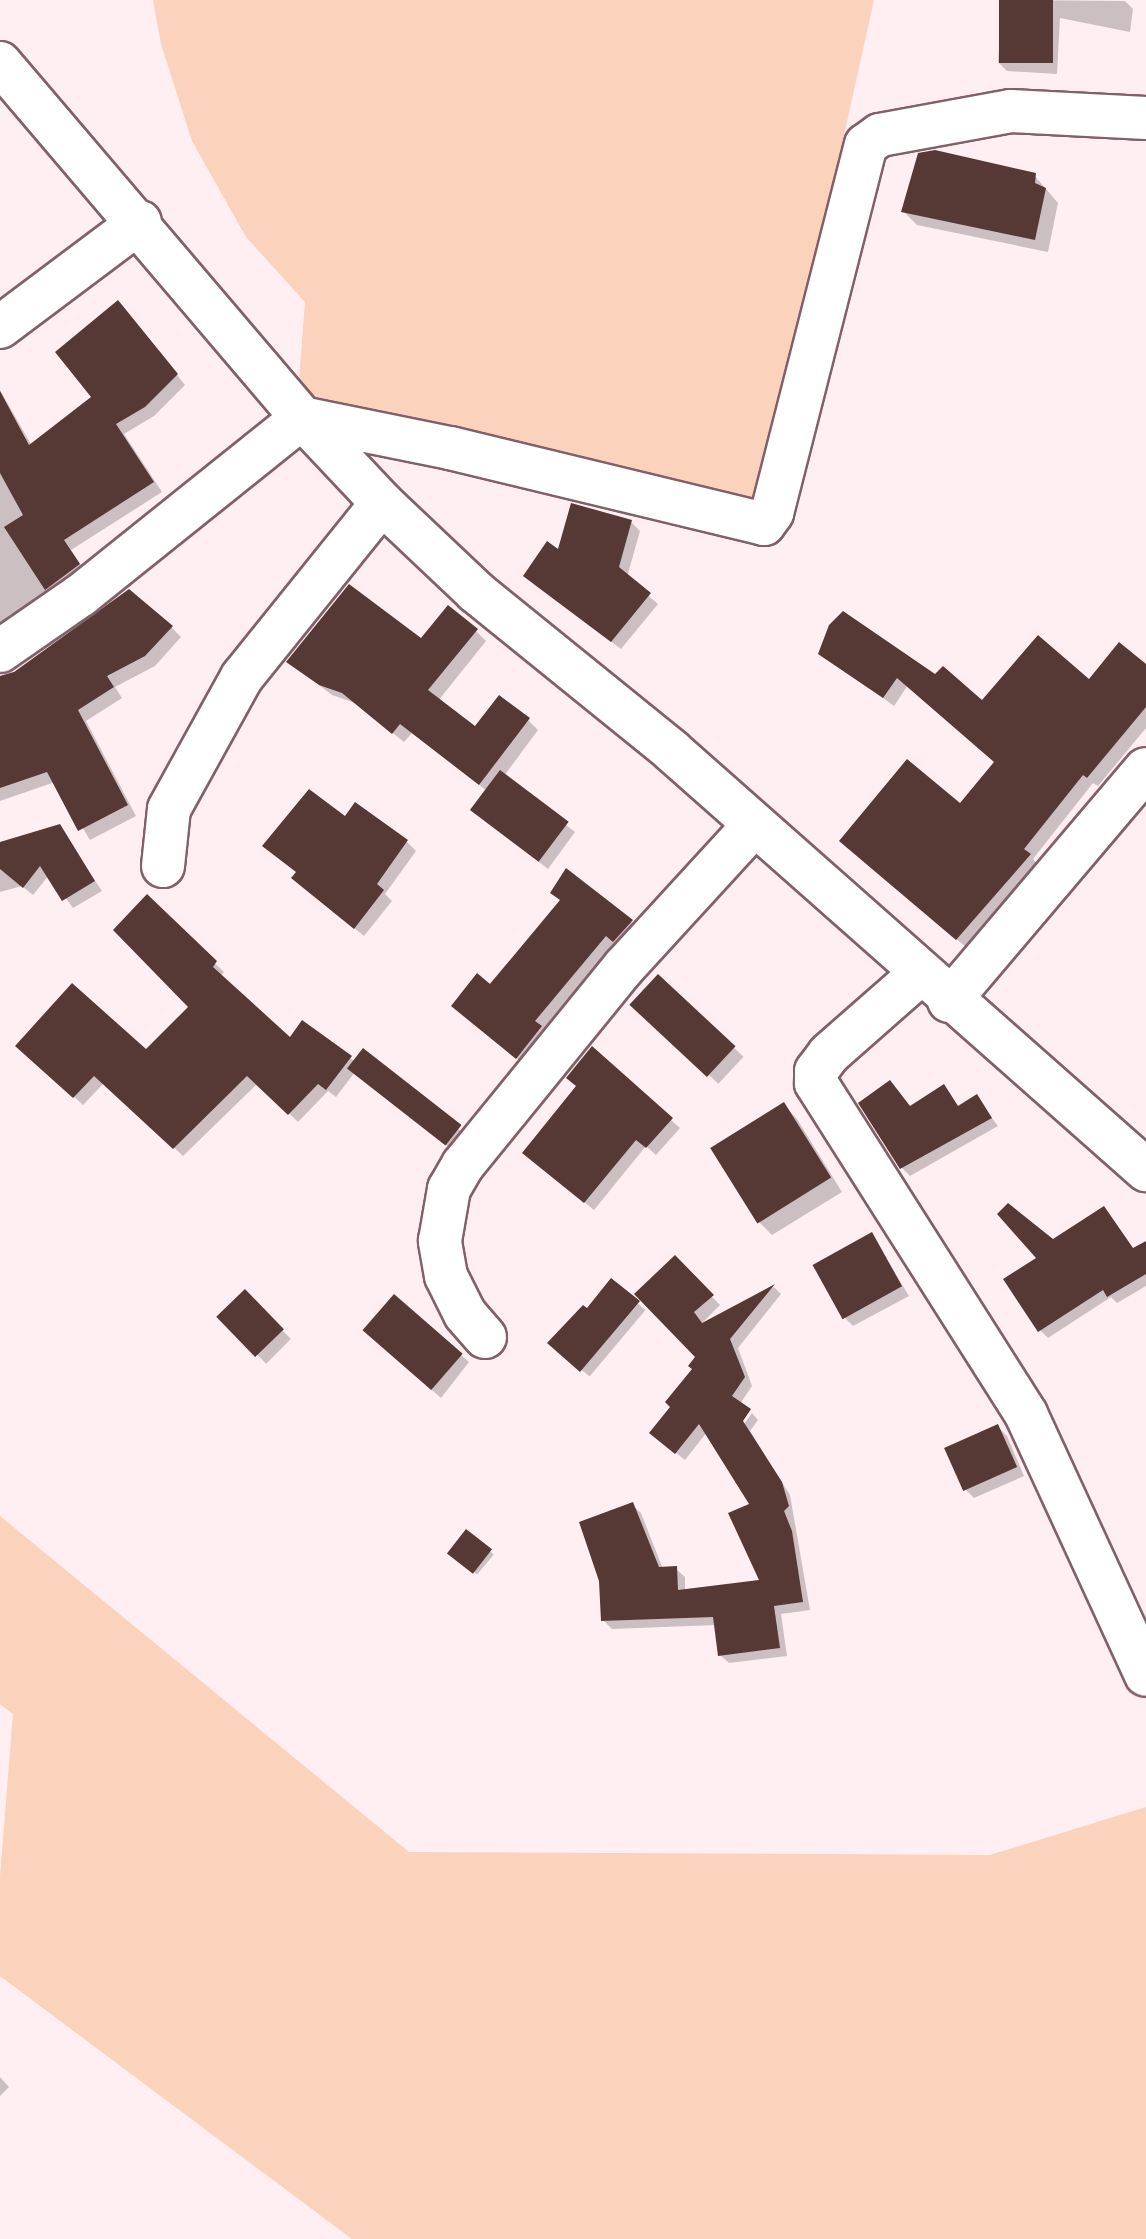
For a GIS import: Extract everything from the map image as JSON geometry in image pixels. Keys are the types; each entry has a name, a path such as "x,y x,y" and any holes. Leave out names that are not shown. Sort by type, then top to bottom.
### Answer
{"street":[{"path":"0,63 140,222 302,418 382,503 476,592 672,751 934,987 1146,1170"},
{"path":"302,418 450,448 761,526 772,513 866,145 880,135 1011,112 1146,118"},
{"path":"0,327 140,222"},
{"path":"0,651 80,596 302,418"},
{"path":"163,866 169,809 242,677 382,503"},
{"path":"1146,769 934,987 829,1054 816,1071 816,1083 1026,1414 1146,1675"},
{"path":"485,1337 465,1314 446,1276 440,1240 449,1189 463,1165 624,967 754,824"}],"shaded area":[{"path":"153,0 874,0 755,536 297,406 305,302 246,237 192,141 161,44"},
{"path":"0,1516 409,1852 990,1855 1146,1807 1146,2239 352,2239 0,1976 0,1876 13,1714 0,1704"}],"building":[{"path":"999,0 1053,0 1053,63 999,63"},
{"path":"935,150 1036,173 1035,183 1046,188 1035,240 901,212 918,153"},
{"path":"118,300 178,374 145,407 116,424 154,482 64,540 80,564 45,590 4,527 23,515 0,473 0,391 29,445 91,397 55,352"},
{"path":"571,503 632,520 619,567 651,593 611,642 523,576 547,541 558,549"},
{"path":"349,584 421,638 448,605 478,629 428,690 475,726 499,695 530,718 479,785 400,724 392,734 342,693 319,685 286,662"},
{"path":"129,589 173,626 145,656 107,676 114,687 78,710 128,805 78,831 47,772 0,788 0,676 14,672"},
{"path":"843,611 935,674 943,666 982,700 1038,635 1089,679 1119,642 1146,664 1146,707 1087,778 1083,775 1024,849 1031,854 956,940 839,841 907,759 960,803 994,762 897,678 883,698 818,654 829,625"},
{"path":"500,770 569,822 539,862 470,810"},
{"path":"309,789 345,816 355,802 408,840 377,884 384,890 354,929 291,878 296,872 262,846"},
{"path":"60,824 95,881 62,901 40,866 23,888 0,869 0,842"},
{"path":"566,868 633,920 613,942 606,936 535,1021 542,1026 516,1059 451,1006 477,973 490,984 560,900 550,893"},
{"path":"147,894 217,961 213,967 290,1037 302,1020 352,1056 326,1090 318,1084 288,1115 247,1076 173,1149 94,1076 73,1098 15,1046 72,983 146,1049 188,1007 113,930"},
{"path":"658,974 736,1046 707,1077 629,1005"},
{"path":"592,1046 673,1118 646,1148 636,1140 584,1203 522,1153 576,1086 566,1078"},
{"path":"363,1048 462,1125 445,1145 347,1068"},
{"path":"890,1080 910,1106 944,1084 958,1106 977,1094 992,1118 900,1169 858,1103"},
{"path":"784,1102 831,1177 757,1224 710,1148"},
{"path":"1008,1203 1053,1239 1104,1206 1133,1248 1146,1241 1146,1274 1107,1297 1103,1290 1038,1332 1003,1279 1036,1258 997,1214"},
{"path":"872,1232 902,1286 843,1319 813,1265"},
{"path":"675,1255 714,1295 694,1312 702,1323 775,1284 730,1339 745,1377 732,1396 751,1409 743,1421 782,1482 789,1506 784,1511 792,1531 803,1602 774,1606 780,1648 718,1656 713,1617 601,1621 599,1581 579,1522 633,1502 659,1567 677,1566 678,1590 759,1580 728,1513 749,1504 699,1424 675,1454 649,1433 670,1407 665,1402 692,1369 688,1366 695,1357 634,1294"},
{"path":"611,1278 640,1301 580,1372 547,1343 583,1305 587,1308"},
{"path":"245,1289 284,1329 255,1357 216,1317"},
{"path":"394,1294 463,1354 431,1390 363,1330"},
{"path":"998,1424 1017,1467 963,1491 944,1448"},
{"path":"466,1529 492,1549 473,1574 447,1553"}]}
